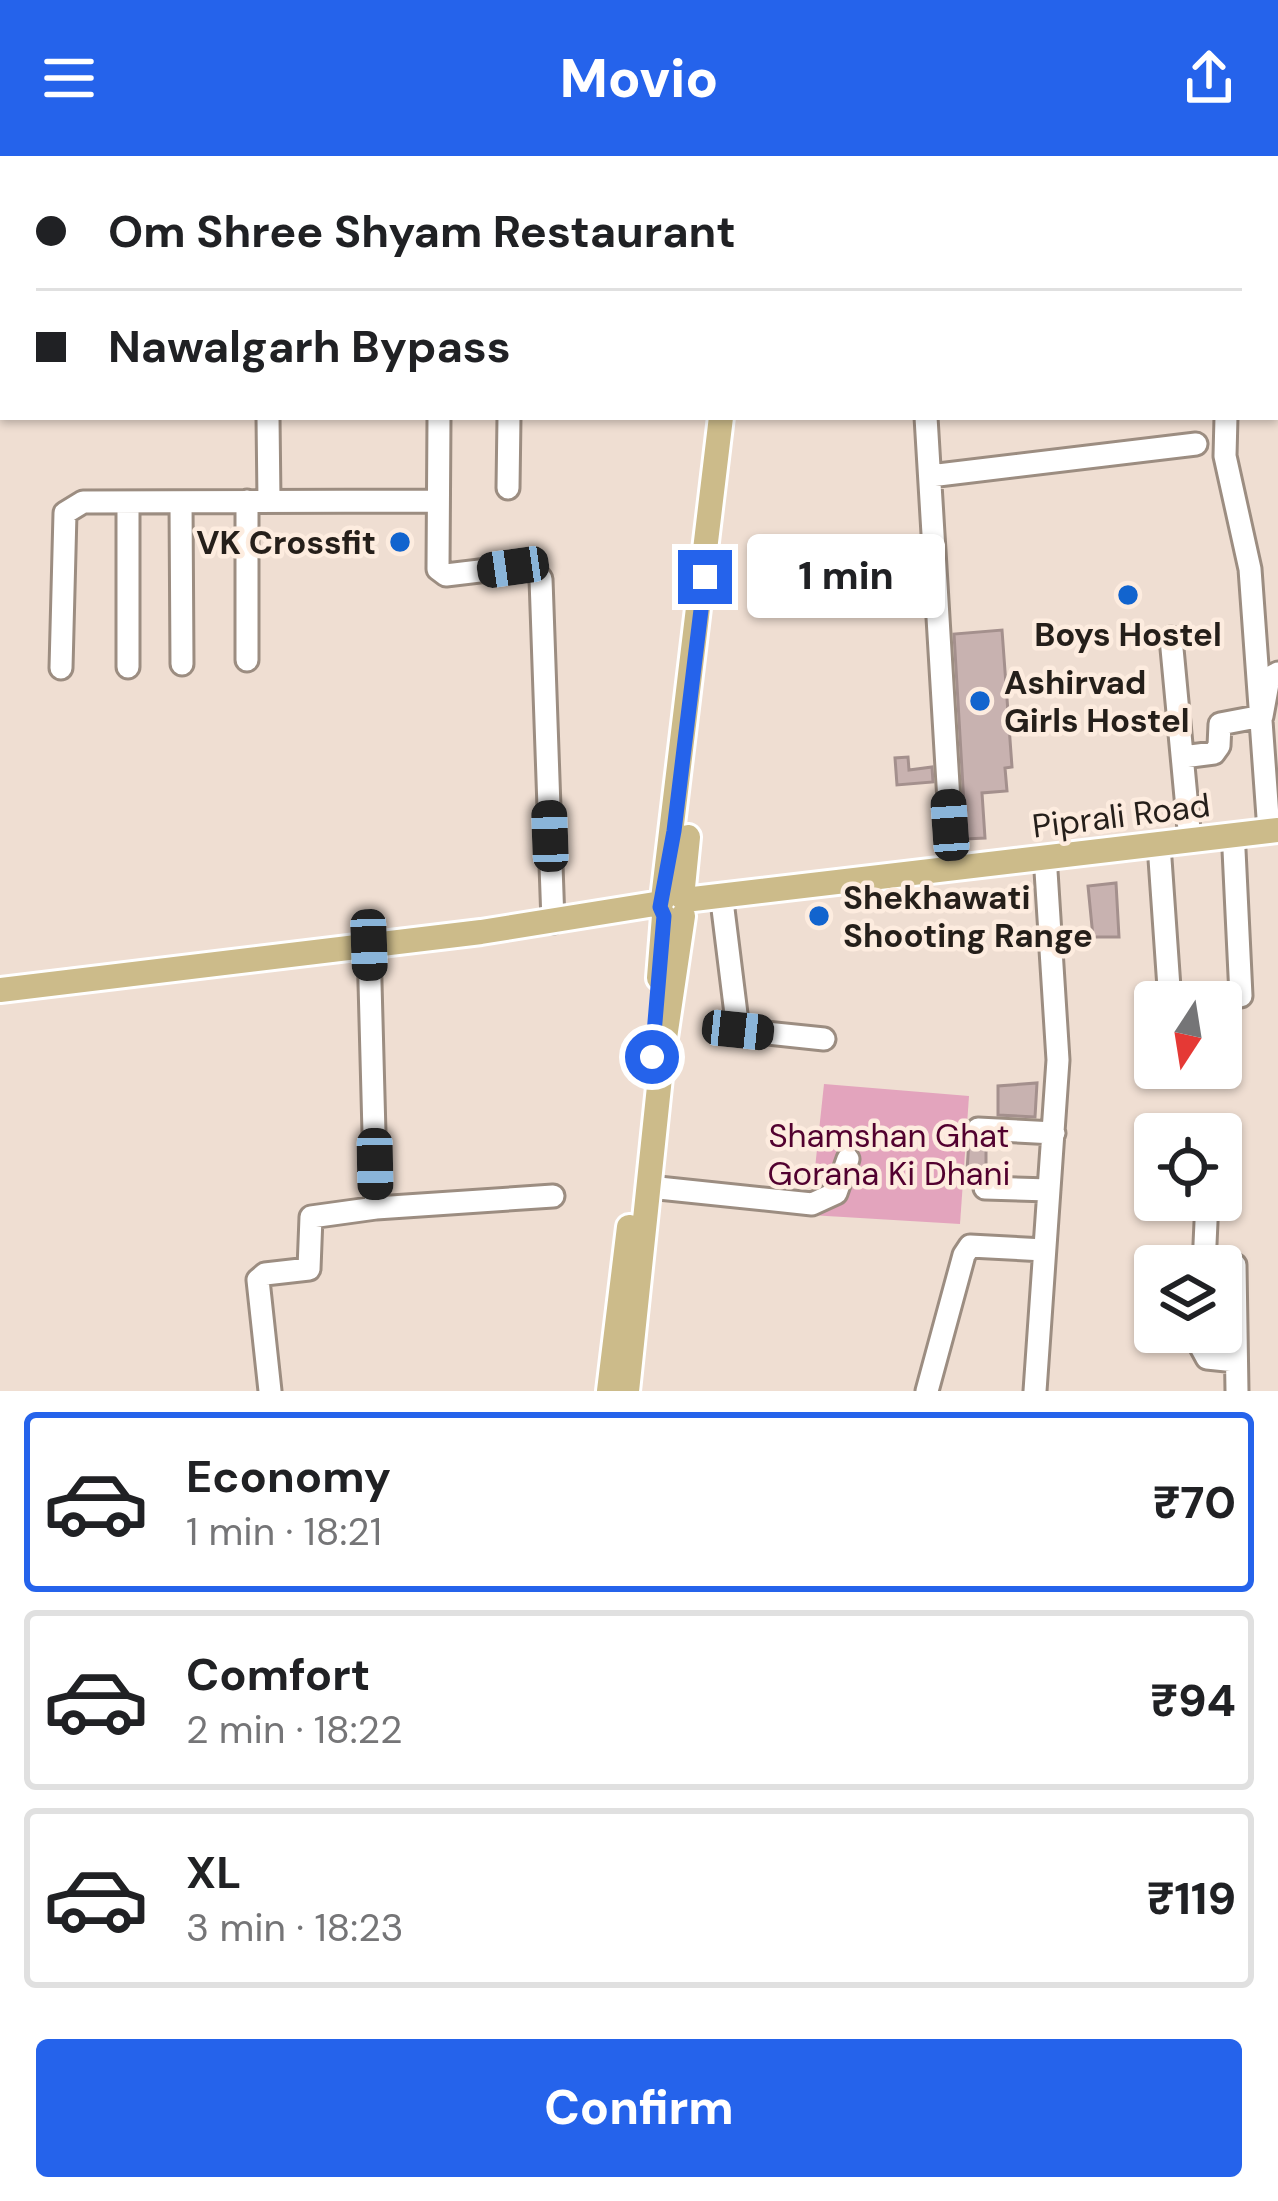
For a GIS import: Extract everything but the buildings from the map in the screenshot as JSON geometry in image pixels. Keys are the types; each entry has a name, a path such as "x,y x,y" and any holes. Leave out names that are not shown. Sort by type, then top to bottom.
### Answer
{"main road":[{"path":"609,1391 657,1057 722,420"},
{"path":"685,789 734,420"},
{"path":"0,990 673,907 723,909 1160,859 1234,850 1275,836"},
{"name":"Piprali Road","path":"673,907 1190,840 1275,836"},
{"path":"627,1391 649,1187 657,1057"}],"street":[{"path":"247,660 268,420"},
{"path":"439,420 436,501 441,573 513,567 534,570 542,580 562,921"},
{"path":"508,488 509,420"},
{"path":"926,420 953,868"},
{"path":"1226,420 1225,456 1250,569 1275,836"},
{"path":"930,476 1196,444"},
{"path":"62,668 65,512 83,502 436,501"},
{"path":"128,502 128,667"},
{"path":"182,502 182,664"},
{"path":"1171,638 1190,840"},
{"path":"1262,716 1269,678 1278,673"},
{"path":"1183,757 1214,753 1220,724 1262,716"},
{"path":"1234,850 1240,981"},
{"path":"1160,859 1169,981"},
{"path":"1035,1391 1058,1060 1046,871"},
{"path":"723,909 738,1030 824,1039"},
{"path":"369,945 376,1208"},
{"path":"978,1129 1054,1132"},
{"path":"649,1187 812,1204 836,1193 848,1160"},
{"path":"986,1188 1048,1190"},
{"path":"271,1391 258,1280 265,1274 309,1269 311,1217 553,1196"},
{"path":"927,1391 970,1246 1044,1250"},
{"path":"1204,1353 1207,1358 1237,1361"},
{"path":"1237,1353 1237,1391"}],"green space":[{"name":"Shamshan Ghat Gorana Ki Dhani","path":"824,1084 969,1096 960,1224 810,1215"}],"place":[{"name":"VK Crossfit","path":"400,542"},
{"name":"Boys Hostel","path":"1128,595"},
{"name":"Ashirvad Girls Hostel","path":"980,701"},
{"name":"Shekhawati Shooting Range","path":"819,916"}],"route":[{"path":"652,1057 664,916 660,907 674,831 705,577"}]}
